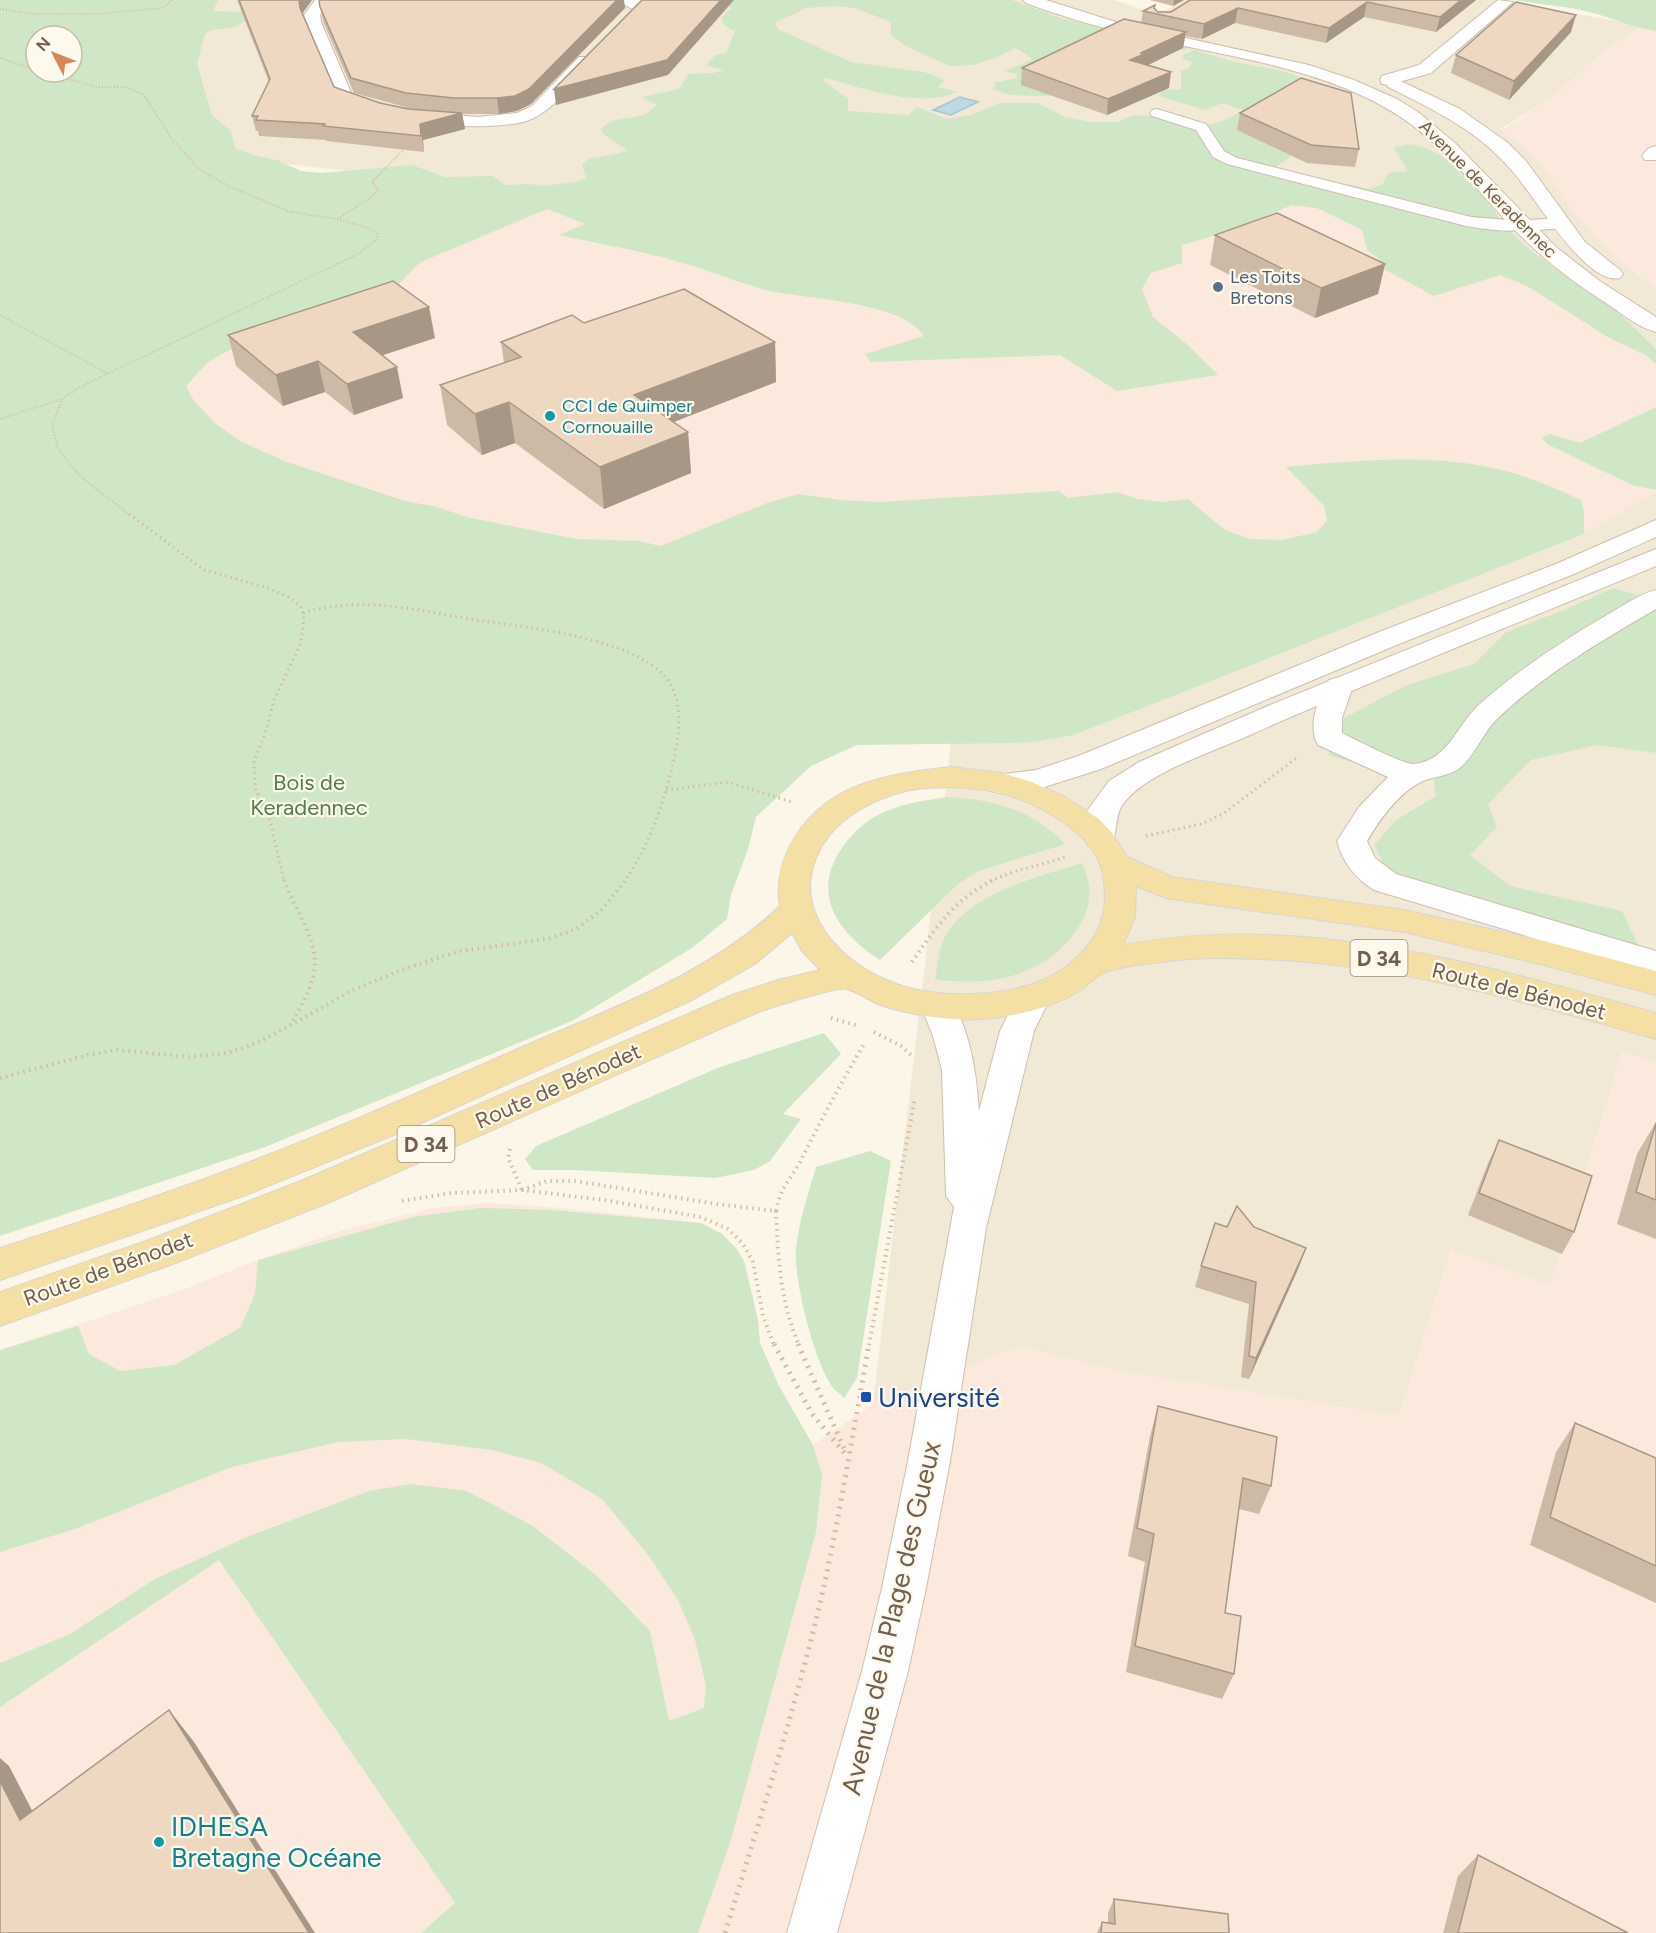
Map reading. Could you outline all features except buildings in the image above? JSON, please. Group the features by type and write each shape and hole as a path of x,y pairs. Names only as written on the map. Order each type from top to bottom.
{"main road":[{"name":"Route de Bénodet","path":"0,1264 224,1188 370,1130 693,984 754,949 796,910 793,883 802,848 826,819 861,796 903,782 951,777 999,783 1038,795 1064,808 1108,851 1167,887 1404,921 1544,953 1656,983"},
{"path":"796,910 815,945 849,976 905,1000 938,1006 987,1007 1033,998 1068,983 1095,962 1118,928 1123,891 1108,851"},
{"name":"Route de Bénodet","path":"1095,962 1194,947 1279,948 1339,953 1448,972 1656,1026"},
{"name":"Route de Bénodet","path":"0,1309 158,1251 419,1148 744,1004 778,992 849,976"}],"street":[{"path":"323,0 312,15 313,22 345,98 362,108 377,111 488,122 515,120 538,110 596,50"},
{"path":"610,0 633,6 677,0"},
{"name":"Avenue de Keradennec","path":"1030,0 1062,12 1104,23 1285,63 1366,91 1413,116 1436,134 1521,225 1564,264 1656,326"},
{"name":"Avenue de Keradennec","path":"1505,2 1425,69 1380,77 1454,113 1502,147 1519,165 1578,246 1656,309"},
{"path":"1110,8 1162,22 1294,48"},
{"path":"1521,225 1561,224"},
{"path":"999,783 1038,779 1091,762 1389,638 1565,569 1656,528"},
{"path":"1108,851 1102,811 1120,788 1149,769 1339,686 1656,556"},
{"path":"1656,598 1522,682 1485,715 1449,761 1432,769 1409,775 1378,804 1361,825 1352,841 1356,858 1367,871 1385,882 1656,963"},
{"path":"1339,686 1328,718 1328,738 1409,775"},
{"name":"Avenue de la Plage des Gueux","path":"812,1933 882,1682 904,1588 931,1449 967,1228 1017,1031 1033,998"},
{"name":"Avenue de la Plage des Gueux","path":"938,1006 950,1036 959,1070 967,1228"}],"lane":[{"path":"1157,113 1201,127 1218,154 1232,161 1466,221 1521,225"}],"path":[{"path":"0,9 13,12 69,15 163,8 172,0"},
{"path":"0,58 24,66"},
{"path":"0,419 63,398 107,373 358,254 378,239 377,234 369,228 337,219 291,212 226,185 199,169 171,138 144,95 126,87 98,87 84,83"},
{"path":"337,219 371,198 378,189 372,182 396,156"},
{"path":"0,315 107,373"},
{"path":"63,398 52,425 58,449 80,476 204,570 265,587 291,598 301,607 303,613 301,643 274,700 254,767 255,788 270,818 282,875 292,901 306,926 314,957 314,975 310,987 291,1024"},
{"path":"0,1078 26,1074 86,1055 120,1049 151,1054 207,1056 233,1052 267,1038 332,1000 387,975 433,958 489,946 535,942 568,934 586,923 634,870 653,831 676,751 677,708 673,689 667,678 619,649 598,641 563,634 385,605 337,605 303,613"},
{"path":"1140,838 1202,824 1223,814 1295,759 1328,738"},
{"path":"666,790 728,782 833,814"},
{"path":"906,970 938,925 965,896 1013,873 1070,856"},
{"path":"827,1017 861,1027"},
{"path":"872,1031 901,1046 912,1055 916,1063"},
{"path":"848,1457 789,1323 779,1271 776,1211 780,1192 798,1165 832,1097 864,1044"},
{"path":"725,1933 799,1682 840,1510 916,1093"},
{"path":"776,1211 716,1204 576,1181 547,1180 522,1190 604,1200 701,1217 728,1229 743,1244 753,1262 762,1316 777,1352 812,1414 848,1457"}],"shaded area":[{"path":"8,0 1114,0 1147,11 1167,10 1183,0 1505,0 1516,4 1641,25 1597,57 1553,97 1500,129 1531,153 1545,168 1575,214 1615,256 1656,289 1656,349 1644,340 1100,313 449,183 219,156 183,76 84,33 84,24 63,24"},
{"path":"1641,25 1656,29 1656,289 1615,256 1575,214 1545,168 1531,153 1500,129 1553,97 1597,57"},
{"path":"1215,179 1482,235 1644,340 1656,349 1656,491 1584,534 1074,735 1036,742 951,743 209,468 143,378 540,201"},
{"path":"1656,491 1656,1062 1622,1052 1580,1198 1550,1286 1451,1249 1399,1416 1115,1370 1020,1346 873,1404 951,743 1036,742 1074,735 1584,534"},
{"path":"1622,1052 1656,1062 1656,1933 0,1933 0,1350 183,1290 258,1260 344,1230 433,1208 487,1203 551,1207 701,1223 722,1234 736,1248 744,1261 758,1320 760,1343 779,1386 813,1445 873,1404 1020,1346 1115,1370 1399,1416 1451,1249 1550,1285"}],"green space":[{"name":"Bois de Keradennec","path":"0,0 218,0 213,11 253,12 253,17 235,27 211,30 205,34 197,64 212,115 231,131 235,148 277,160 301,171 321,173 412,165 445,177 493,176 505,185 542,186 576,182 586,178 582,164 589,159 629,151 603,134 601,129 615,120 649,112 657,105 641,97 679,89 688,74 724,70 706,66 715,55 726,53 735,31 725,26 721,18 732,8 707,0 1012,0 1064,19 1193,45 1184,50 1155,47 1050,96 1011,95 991,89 996,86 994,83 1017,78 1016,74 1005,71 1033,59 1016,48 973,65 949,66 906,46 891,35 891,22 855,8 834,6 806,8 775,23 778,29 851,62 924,72 945,80 938,87 957,92 942,97 909,98 826,78 822,80 848,98 848,111 908,115 917,107 947,119 971,115 1000,103 1038,103 1065,117 1091,122 1119,122 1137,115 1205,125 1225,120 1243,110 1222,103 1206,110 1158,96 1163,90 1181,89 1181,71 1189,68 1192,62 1183,59 1183,55 1194,50 1296,76 1313,85 1296,153 1274,168 1369,189 1382,185 1388,173 1408,171 1394,148 1410,144 1424,147 1450,161 1462,176 1482,193 1506,227 1530,250 1614,308 1656,349 1656,364 1646,355 1611,339 1527,286 1500,275 1434,296 1382,268 1379,259 1367,250 1362,230 1317,208 1292,205 1227,232 1182,245 1182,263 1151,273 1142,289 1153,317 1190,347 1218,375 1117,391 1060,355 871,362 865,354 924,336 913,325 876,309 770,291 668,259 559,235 585,224 547,209 419,263 399,284 262,332 208,362 186,386 194,401 216,424 240,441 284,461 405,501 437,507 467,517 576,539 640,541 660,546 767,503 798,494 840,500 879,502 1059,491 1068,498 1118,492 1137,499 1163,502 1188,499 1225,530 1250,539 1282,540 1317,532 1327,521 1324,506 1286,467 1371,460 1429,460 1485,466 1547,485 1581,500 1584,511 1584,534 1074,735 1036,742 857,745 811,766 756,817 748,849 731,895 727,919 692,948 572,1021 265,1147 0,1236"},
{"path":"1516,0 1656,0 1656,31 1581,10"},
{"path":"1656,407 1656,490 1632,485 1547,444 1542,437 1550,434 1580,443"},
{"path":"1613,588 1641,596 1656,595 1656,753 1597,745 1531,760 1488,804 1497,827 1470,855 1510,886 1622,911 1638,945 1608,941 1391,879 1374,845 1396,820 1436,796 1432,760 1371,768 1328,755 1344,718 1407,685 1474,664 1506,632"},
{"path":"947,797 980,800 1011,808 1040,823 1065,844 979,871 958,884 880,960 854,940 835,915 828,886 831,870 845,843 870,820 902,806"},
{"path":"1082,863 1089,888 1086,912 1078,928 1050,957 1033,968 996,979 976,982 935,979 941,947 950,929 963,914 1001,891 1022,882"},
{"path":"824,1033 841,1054 783,1114 801,1119 770,1161 754,1170 715,1178 574,1170 533,1170 525,1159 536,1146 720,1067"},
{"path":"870,1151 891,1161 857,1378 844,1398 827,1378 813,1342 798,1279 796,1248 816,1167"},
{"path":"479,1208 551,1210 701,1223 722,1234 736,1248 744,1261 758,1320 760,1343 779,1386 813,1445 822,1475 816,1532 730,1843 698,1933 421,1933 455,1903 219,1560 0,1707 0,1663 70,1634 155,1579 247,1537 369,1491 411,1484 467,1491 533,1526 597,1576 650,1631 669,1721 704,1708 706,1685 695,1640 678,1600 649,1556 602,1499 541,1463 492,1450 406,1439 338,1442 232,1467 75,1529 0,1552 0,1350 78,1326 89,1354 120,1371 174,1365 240,1328 255,1294 258,1260 413,1217"}],"water":[{"path":"960,97 978,102 951,115 933,110"}],"place":[{"name":"Les Toits Bretons","path":"1218,287"},
{"name":"CCI de Quimper Cornouaille","path":"550,416"},
{"name":"Université","path":"866,1397"},
{"name":"IDHESA Bretagne Océane","path":"159,1842"}]}
